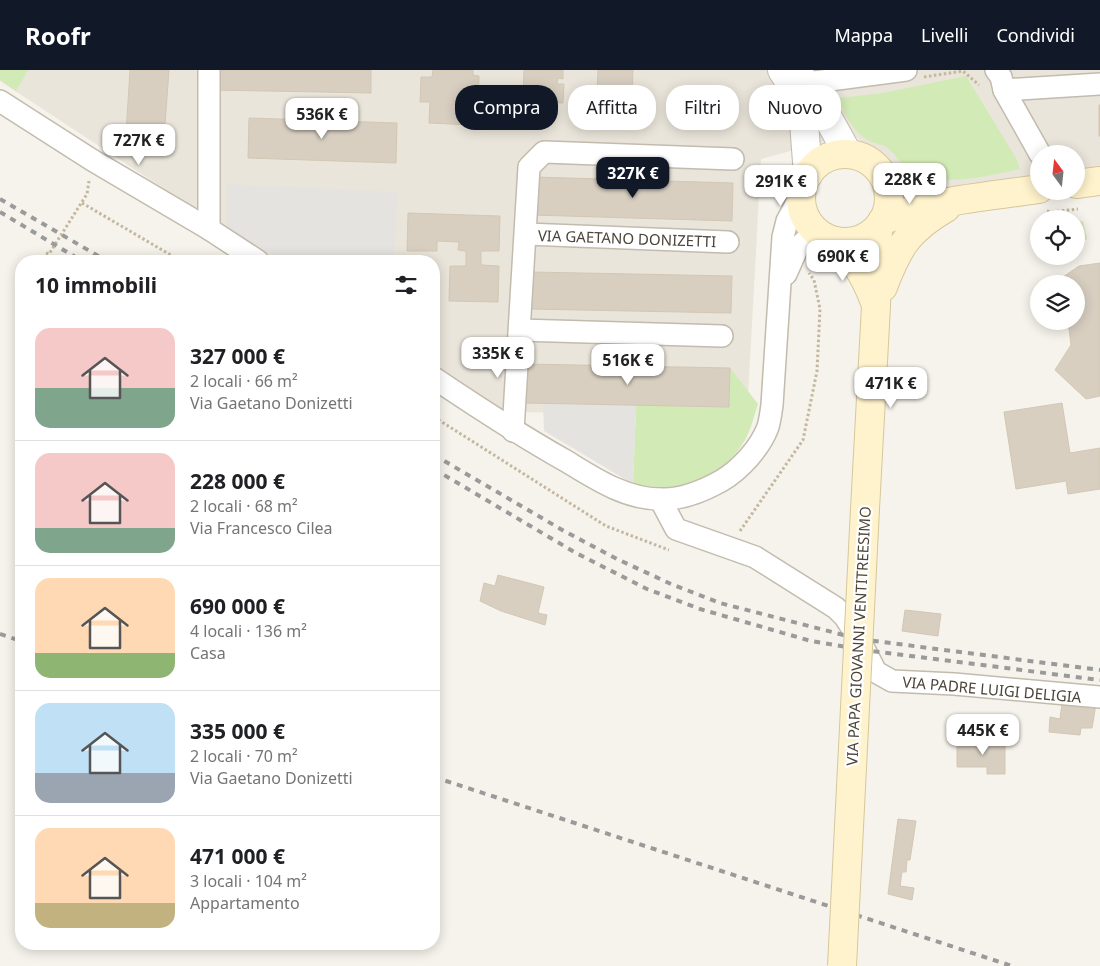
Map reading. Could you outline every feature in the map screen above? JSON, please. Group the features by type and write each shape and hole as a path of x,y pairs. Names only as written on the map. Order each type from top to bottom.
{"main road":[{"path":"880,224 888,209 889,196 887,184 881,172 872,163 848,154 836,155 825,159 815,166 804,185 802,208 816,240 851,242 866,237 880,224 904,212 958,201 1030,191"},
{"path":"1085,191 1100,181"},
{"path":"887,184 906,193 958,201"},
{"path":"876,306 895,256 911,234 929,218 958,201"},
{"name":"VIA PAPA GIOVANNI VENTITREESIMO","path":"842,966 880,224"},
{"name":"VIA PAPA GIOVANNI VENTITREESIMO","path":"816,240 855,261 866,280 876,306"}],"street":[{"path":"209,70 209,229"},
{"path":"440,382 513,431 606,484 636,496 660,499 686,495 708,488 742,465 755,449 767,428 772,405 783,237 787,221 804,185 803,109 795,90 782,70"},
{"path":"996,70 1001,77 1004,90 1035,145"},
{"path":"800,77 870,72 911,74"},
{"path":"800,77 812,89 848,154"},
{"path":"1004,90 1100,84"},
{"path":"0,101 92,160 209,229 249,255"},
{"name":"VIA GAETANO DONIZETTI","path":"513,431 530,167 544,152 733,159"},
{"name":"VIA GAETANO DONIZETTI","path":"526,234 728,242"},
{"path":"780,286 816,240"},
{"path":"520,330 722,336"},
{"name":"VIA PADRE LUIGI DELIGIA","path":"660,499 676,529 754,557 836,608 845,617 859,639 876,672 884,678 892,681 954,684 1100,697"}],"path":[{"path":"911,74 963,71 982,87"},
{"path":"46,253 49,254 87,194 92,160"},
{"path":"1034,200 1033,207 1052,212 1072,200"},
{"path":"82,203 171,255"},
{"path":"721,545 738,535 803,440 817,371 820,310 814,280 816,240"},
{"path":"440,421 606,526 670,551"}],"shaded area":[{"path":"0,70 1100,70 1100,171 1085,172 1085,145 1030,145 1030,179 948,189 905,182 853,134 761,159 747,415 507,412 440,370 440,255 265,255 0,81"},
{"path":"227,184 398,192 394,255 272,255 227,227"},
{"path":"543,403 636,405 633,484 544,431"}],"green space":[{"path":"0,70 28,70 16,91 0,80"},
{"path":"966,76 1016,158 1020,169 977,178 945,180 916,174 905,167 888,148 869,141 858,133 846,116 841,105 841,98 883,93"},
{"path":"730,368 758,404 747,436 735,455 710,475 682,485 666,487 633,484 636,405 729,407"}],"building":[{"path":"130,70 169,70 163,152 125,149"},
{"path":"215,70 371,70 371,93 214,90"},
{"path":"433,70 473,70 473,75 479,76 479,85 455,85 455,124 429,123 430,102 420,102 421,77 432,77"},
{"path":"524,70 563,70 563,79 558,78 557,84 564,84 563,103 558,103 558,85 524,85"},
{"path":"598,70 633,70 632,85 597,85"},
{"path":"1100,105 1100,136 1099,136"},
{"path":"249,118 397,123 396,163 248,158"},
{"path":"534,177 733,183 732,221 533,215"},
{"path":"408,213 500,216 499,251 481,251 481,265 499,266 498,302 449,301 450,266 466,266 466,251 458,250 459,242 437,241 437,251 407,251"},
{"path":"1100,263 1100,396 1086,399 1055,370 1071,345 1069,330 1085,330 1085,275 1066,275 1079,266"},
{"path":"531,272 732,276 731,313 530,309"},
{"path":"526,364 730,368 729,407 525,403"},
{"path":"1062,403 1070,453 1100,448 1100,489 1068,494 1066,481 1016,489 1004,412"},
{"path":"498,575 544,587 538,613 547,615 545,625 501,611 480,601 484,583 495,586"},
{"path":"905,610 941,614 938,636 902,631"},
{"path":"1062,703 1096,704 1092,728 1081,728 1080,735 1049,732 1050,717 1060,719"},
{"path":"970,741 1005,741 1005,774 987,774 987,767 957,767 957,744 970,744"},
{"path":"898,819 916,821 910,860 907,860 906,872 902,872 900,886 914,888 912,900 888,894"}],"railway":[{"path":"0,199 97,255"},
{"path":"0,212 72,255"},
{"path":"440,459 564,531 617,559 671,584 720,603 859,639 1100,670"},
{"path":"440,473 576,553 647,589 700,609 811,641 864,650 1100,680"},
{"path":"0,634 15,639"},
{"path":"440,779 1012,966"}]}
